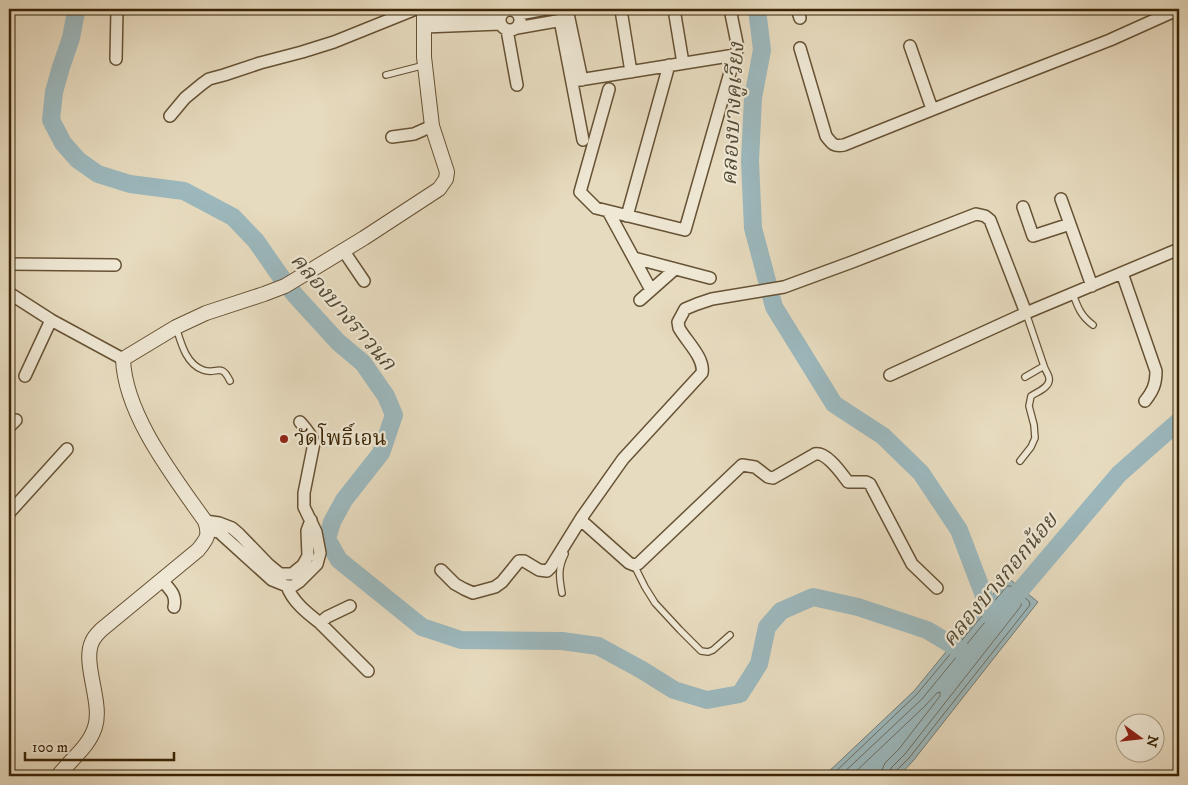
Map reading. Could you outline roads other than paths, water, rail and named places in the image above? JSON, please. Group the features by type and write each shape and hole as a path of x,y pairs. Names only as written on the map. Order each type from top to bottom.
{"street":[{"path":"116,59 117,9"},
{"path":"509,18 546,9"},
{"path":"674,9 683,63"},
{"path":"609,89 580,192 596,208 685,230 738,48 730,9"},
{"path":"800,48 826,136 833,144 838,146 1110,40 1179,9"},
{"path":"621,10 631,72"},
{"path":"123,359 176,327 206,313 285,286 439,189 446,180 447,172 432,126 422,15"},
{"path":"170,116 185,98 209,79 422,15 509,18 566,16 577,80 584,140"},
{"path":"509,18 518,85"},
{"path":"910,46 932,109"},
{"path":"577,80 735,55"},
{"path":"627,216 669,66"},
{"path":"392,137 414,134 432,126"},
{"path":"1061,199 1092,286"},
{"path":"1023,207 1033,236 1070,224"},
{"path":"608,211 651,290"},
{"path":"441,570 456,584 473,592 495,587 502,582 519,561 524,561 539,570 547,571 551,567 582,517 623,459 702,373 701,360 679,328 678,322 685,309 712,299 784,287 976,214 990,220 1026,313"},
{"path":"890,375 1026,313 1179,249"},
{"path":"343,250 364,280"},
{"path":"634,258 710,278"},
{"path":"9,264 115,265"},
{"path":"640,300 675,269"},
{"path":"1122,273 1156,371 1156,381 1152,392 1145,401"},
{"path":"9,293 51,320 123,359"},
{"path":"25,376 51,320"},
{"path":"123,359 123,370 132,404 170,471 207,525 219,532 272,580 288,586 293,586 299,582 317,564 320,553 316,532 304,507 304,493 314,443 309,431 300,422"},
{"path":"9,513 67,448"},
{"path":"582,517 586,526 630,563 638,564 742,465 755,467 768,477 773,478 818,454 827,457 848,482 866,482 870,484 912,564 937,588"},
{"path":"207,525 219,523 232,528 280,574 292,574 303,565 308,556 307,531 311,520"},
{"path":"58,776 89,740 95,727 97,718 89,657 92,640 108,624 198,550 205,541 207,525"},
{"path":"162,580 173,593 175,598 174,607"},
{"path":"288,586 293,598 368,671"},
{"path":"320,623 327,617 350,606"}],"lane":[{"path":"386,75 425,64"},
{"path":"1073,294 1084,319 1093,325"},
{"path":"1020,461 1031,447 1035,438 1029,406 1031,396 1049,383 1049,378 1026,313"},
{"path":"176,327 182,346 191,362 205,371 222,371 226,373 230,381"},
{"path":"1025,377 1044,366"},
{"path":"562,593 559,572 570,538"},
{"path":"634,565 655,603 701,651 708,652 713,650 730,635"}],"water":[{"path":"1007,577 1038,602 913,761 899,776 824,776 914,691"}],"waterway":[{"name":"คลองบางราวนก","path":"74,9 76,12 71,38 54,92 51,120 63,143 78,160 98,174 130,184 184,191 233,217 256,241 295,295 338,342 363,363 386,396 394,415 381,453 344,500 332,522 327,539 339,560 422,627 461,640 562,641 598,646 674,690 707,700 740,694 759,664 767,627 781,611 813,597 858,607 927,630 967,654"},
{"name":"คลองบางคูเวียง","path":"757,9 762,50 753,98 750,161 753,228 774,307 834,404 883,436 921,473 959,530 994,622"},
{"name":"คลองบางกอกน้อย","path":"1007,606 1119,474 1179,421"}],"place":[{"name":"วัดโพธิ์เอน","path":"284,439"}]}
